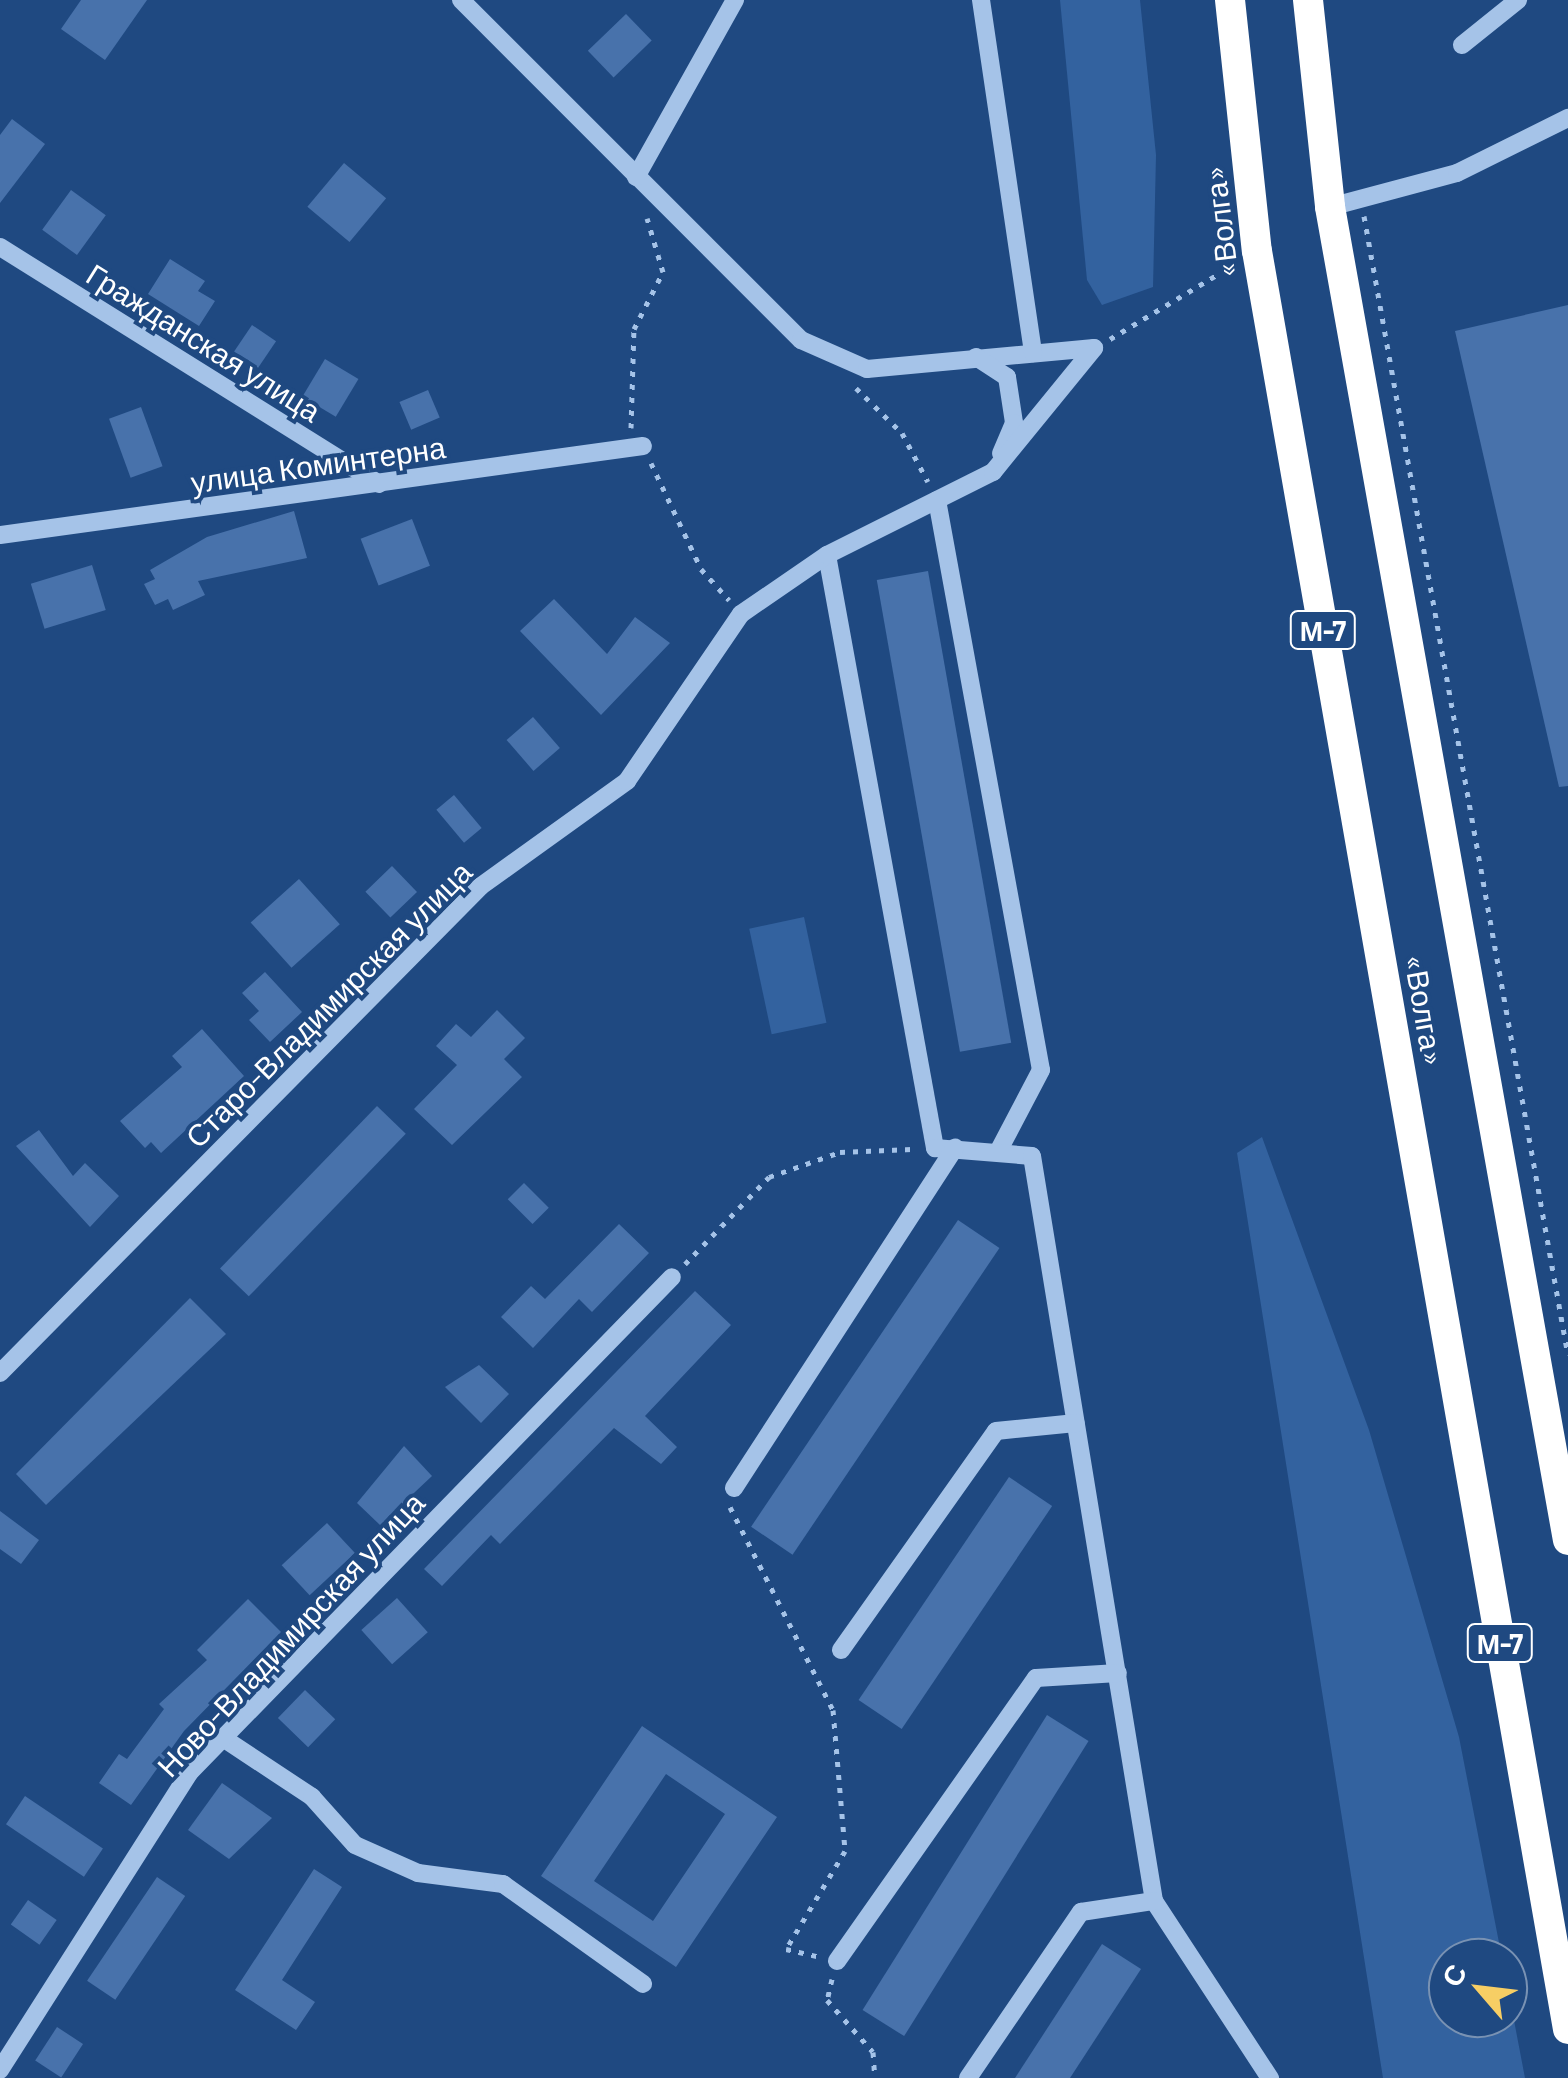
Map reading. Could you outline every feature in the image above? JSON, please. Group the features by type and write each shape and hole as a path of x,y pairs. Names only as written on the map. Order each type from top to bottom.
{"highway":[{"name":"«Волга»","path":"1230,0 1256,251 1568,2029"},
{"name":"«Волга»","path":"1308,0 1330,207 1568,1540"}],"street":[{"path":"461,0 801,340 867,369 1094,348"},
{"path":"636,177 735,0"},
{"path":"981,0 1032,353"},
{"path":"1462,45 1518,0"},
{"path":"1330,207 1457,173 1568,118"},
{"name":"Гражданская улица","path":"0,248 378,484"},
{"name":"Старо-Владимирская улица","path":"0,1373 481,886 627,781 741,614 826,556 993,472 1094,348"},
{"path":"976,357 1008,378 1014,423 993,472"},
{"name":"улица Коминтерна","path":"0,535 643,446"},
{"path":"937,500 1041,1070 1000,1148"},
{"path":"734,1488 945,1148 826,556"},
{"path":"945,1148 1000,1148 1032,1156 1154,1900 1270,2078"},
{"name":"Ново-Владимирская улица","path":"0,2070 189,1772 672,1277"},
{"path":"841,1650 996,1431 1076,1423"},
{"path":"837,1961 1036,1678 1118,1674"},
{"path":"223,1738 312,1797 355,1845 418,1874 503,1884 644,1984"},
{"path":"968,2078 1081,1912 1154,1900"}],"path":[{"path":"636,177 663,272 634,329 631,431 643,446 700,569 741,614"},
{"path":"1361,198 1568,1355"},
{"path":"1094,348 1256,251"},
{"path":"842,376 902,433 937,500"},
{"path":"672,1277 769,1177 840,1152 945,1148"},
{"path":"734,1488 720,1486 833,1710 845,1851 786,1949 837,1961 827,2000 873,2052 875,2078"}],"shaded area":[{"path":"1060,0 1140,0 1156,155 1153,287 1102,305 1087,280"},
{"path":"804,917 826,1023 772,1034 749,929"},
{"path":"1262,1137 1369,1430 1459,1737 1498,1938 1428,1938 1428,2038 1517,2038 1525,2078 1383,2078 1237,1153"}],"building":[{"path":"81,0 147,0 105,60 61,29"},
{"path":"626,14 652,41 614,77 588,51"},
{"path":"12,119 45,144 0,203 0,135"},
{"path":"344,163 386,198 349,242 307,207"},
{"path":"71,190 106,215 77,255 42,230"},
{"path":"170,259 205,281 198,291 215,301 199,326 148,294"},
{"path":"1568,305 1568,786 1559,787 1455,331"},
{"path":"252,325 276,341 258,368 234,352"},
{"path":"325,359 358,379 336,417 302,397"},
{"path":"428,390 440,418 411,430 399,402"},
{"path":"141,407 163,466 131,478 109,419"},
{"path":"294,511 307,558 198,581 205,595 173,610 168,599 155,605 144,584 155,579 150,570 207,537"},
{"path":"412,519 430,566 379,585 361,539"},
{"path":"92,565 106,610 45,629 31,584"},
{"path":"928,571 1011,1043 960,1052 877,580"},
{"path":"554,599 607,654 635,617 670,643 601,715 520,631"},
{"path":"533,717 560,748 533,771 507,740"},
{"path":"454,795 482,828 464,843 436,810"},
{"path":"392,866 417,892 390,918 365,892"},
{"path":"299,879 340,924 292,968 251,922"},
{"path":"265,972 302,1012 270,1042 249,1020 259,1011 242,993"},
{"path":"497,1010 525,1038 504,1059 522,1077 452,1145 414,1109 457,1065 436,1046 456,1024 471,1037"},
{"path":"202,1029 244,1076 161,1153 151,1142 145,1148 120,1121 182,1067 172,1056"},
{"path":"377,1106 406,1134 249,1296 220,1269"},
{"path":"39,1130 73,1176 85,1163 119,1196 90,1227 16,1146"},
{"path":"524,1183 549,1208 532,1224 508,1199"},
{"path":"958,1220 999,1248 793,1555 751,1527"},
{"path":"619,1224 649,1253 592,1312 579,1299 533,1348 501,1317 531,1286 545,1299"},
{"path":"695,1291 731,1325 645,1416 677,1447 661,1464 614,1428 500,1544 491,1535 442,1586 424,1569"},
{"path":"190,1298 226,1334 46,1505 16,1474"},
{"path":"479,1365 509,1394 481,1423 445,1387"},
{"path":"404,1446 432,1476 380,1525 357,1503"},
{"path":"1009,1477 1052,1506 902,1729 859,1700"},
{"path":"0,1511 39,1540 21,1564 0,1549"},
{"path":"327,1523 355,1553 310,1595 282,1565"},
{"path":"397,1598 428,1632 392,1664 361,1630"},
{"path":"248,1599 281,1632 184,1731 131,1805 99,1783 119,1754 127,1759 164,1709 159,1704 207,1660 197,1650"},
{"path":"305,1690 335,1719 308,1747 278,1718"},
{"path":"1047,1715 1089,1741 904,2036 863,2010"},
{"path":"642,1726 777,1817 676,1967 541,1876","holes":["666,1774 725,1814 653,1921 594,1881"]},
{"path":"222,1783 272,1818 229,1859 188,1830"},
{"path":"25,1796 103,1849 84,1877 6,1824"},
{"path":"314,1869 342,1887 282,1980 315,2002 296,2030 235,1990"},
{"path":"157,1877 185,1896 115,2000 87,1981"},
{"path":"28,1900 57,1920 39,1945 11,1925"},
{"path":"1102,1944 1141,1969 1070,2078 1015,2078"},
{"path":"57,2027 83,2044 61,2077 35,2061"}]}
